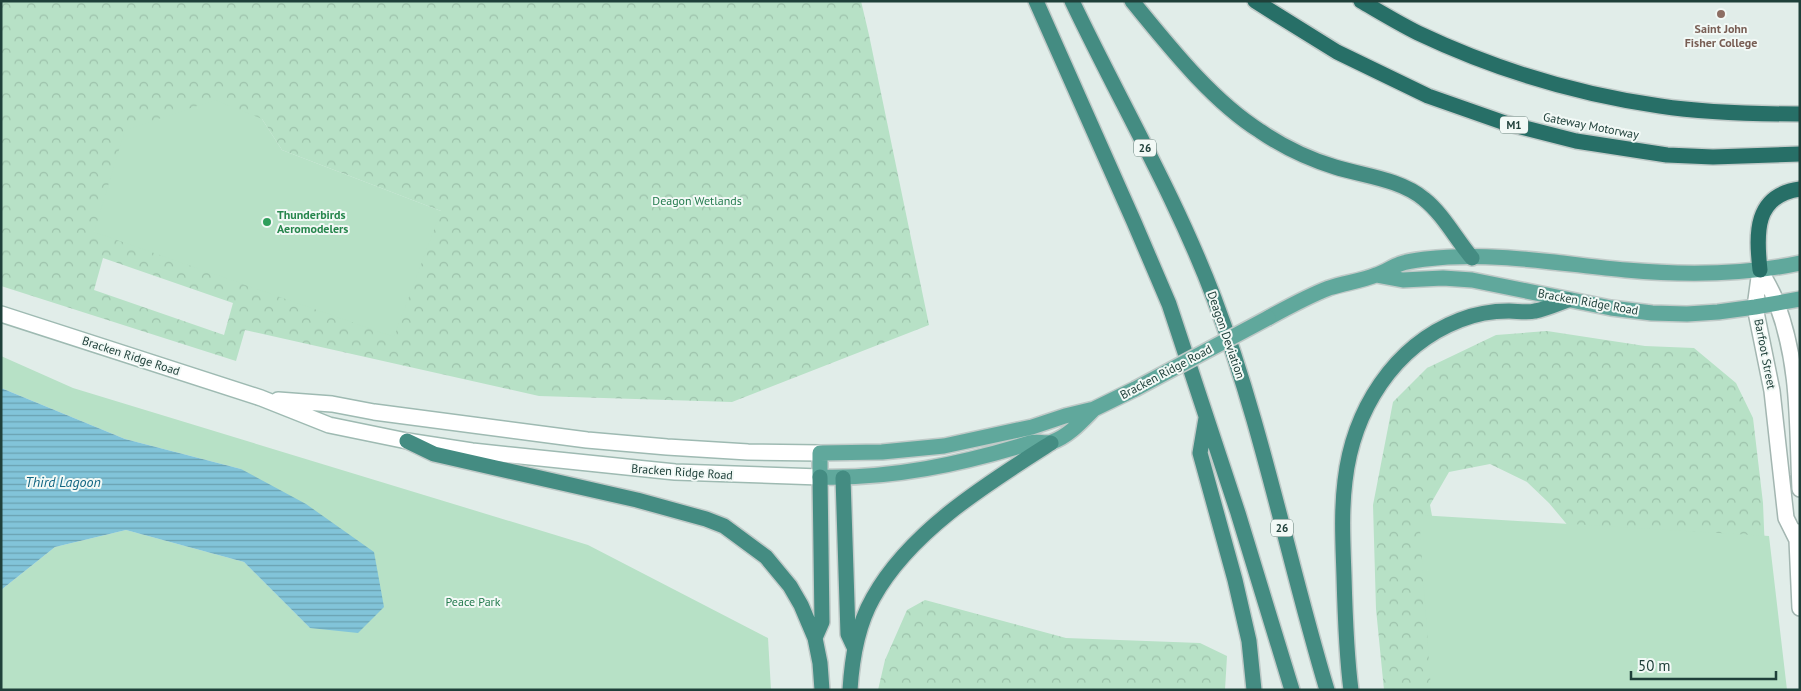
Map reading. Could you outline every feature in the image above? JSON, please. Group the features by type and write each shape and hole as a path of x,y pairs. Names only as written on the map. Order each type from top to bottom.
{"highway":[{"path":"1036,1 1169,304 1238,512 1292,690"},
{"name":"Deagon Deviation","path":"1072,1 1183,225 1213,296 1238,366 1328,690"},
{"path":"1132,1 1222,104 1259,131 1291,149 1334,167 1405,187 1424,199 1472,258"},
{"name":"Gateway Motorway","path":"1256,1 1346,56 1428,96 1505,123 1576,141 1667,155 1713,157 1800,154"},
{"path":"1361,1 1417,32 1489,63 1564,87 1660,106 1751,114 1800,114"},
{"path":"1760,270 1757,243 1759,223 1764,209 1773,198 1788,190 1800,189"},
{"path":"1351,690 1346,638 1343,522 1345,481 1351,444 1362,415 1377,387 1398,362 1425,338 1461,320 1500,312 1535,311 1568,300"},
{"path":"1207,417 1200,453 1235,580 1249,641 1254,690"},
{"path":"407,441 434,454 637,500 706,519 724,526 766,557 778,570 797,598 815,638 820,662 822,690"},
{"path":"850,690 855,649 862,623 872,600 886,576 909,550 944,518 985,487 1051,443"},
{"path":"815,638 822,622 820,478"},
{"path":"843,478 848,634 855,649"}],"main road":[{"name":"Bracken Ridge Road","path":"262,398 332,404 374,412 597,441 730,451 882,452 944,446 1032,427 1094,409 1308,297 1376,275 1402,263 1427,259 1472,258 1559,261 1625,270 1662,272 1760,270 1800,263"},
{"name":"Barfoot Street","path":"1760,270 1777,303 1794,368 1797,389 1800,489"},
{"name":"Barfoot Street","path":"1760,270 1755,307 1772,391 1786,518 1797,540"},
{"name":"Bracken Ridge Road","path":"1376,275 1403,280 1444,278 1472,280 1611,308 1652,313 1687,314 1755,307 1800,299"},
{"name":"Bracken Ridge Road","path":"1,314 262,398 328,425 407,441 472,451 675,472 843,478 909,472 971,460 1035,442 1051,443 1076,427 1094,409"},
{"path":"820,453 820,478"},
{"path":"843,453 843,478"},
{"name":"Barfoot Street","path":"1800,523 1797,540 1800,608"}],"green space":[{"name":"Deagon Wetlands","path":"1,1 861,1 929,325 732,402 539,396 245,330 236,361 1,286","holes":["262,119 282,150 441,211 94,232","103,258 233,303 224,335 94,290"]},
{"name":"Thunderbirds Aeromodelers","path":"215,100 262,119 282,150 441,211 394,337 94,232 125,130"},
{"path":"1547,331 1645,346 1694,348 1736,383 1753,418 1763,503 1767,602 1585,546 1549,503 1527,482 1490,464 1449,472 1430,505 1440,559 1504,690 1384,690 1376,609 1373,505 1393,402 1427,368 1496,335"},
{"name":"Peace Park","path":"1,356 73,388 588,545 768,638 771,690 1,690 1,590 55,547 126,530 244,562 310,628 241,469 125,439 1,388"},
{"path":"1419,515 1769,536 1787,690 1431,690"},
{"path":"925,600 1066,638 1200,643 1227,656 1225,690 878,690 885,660 907,610"}],"water":[{"name":"Third Lagoon","path":"1,388 125,439 241,469 306,504 374,552 384,607 358,633 310,628 244,562 126,530 55,547 1,590"}],"place":[{"name":"Saint John Fisher College","path":"1721,14"},
{"name":"Thunderbirds Aeromodelers","path":"267,222"}]}
